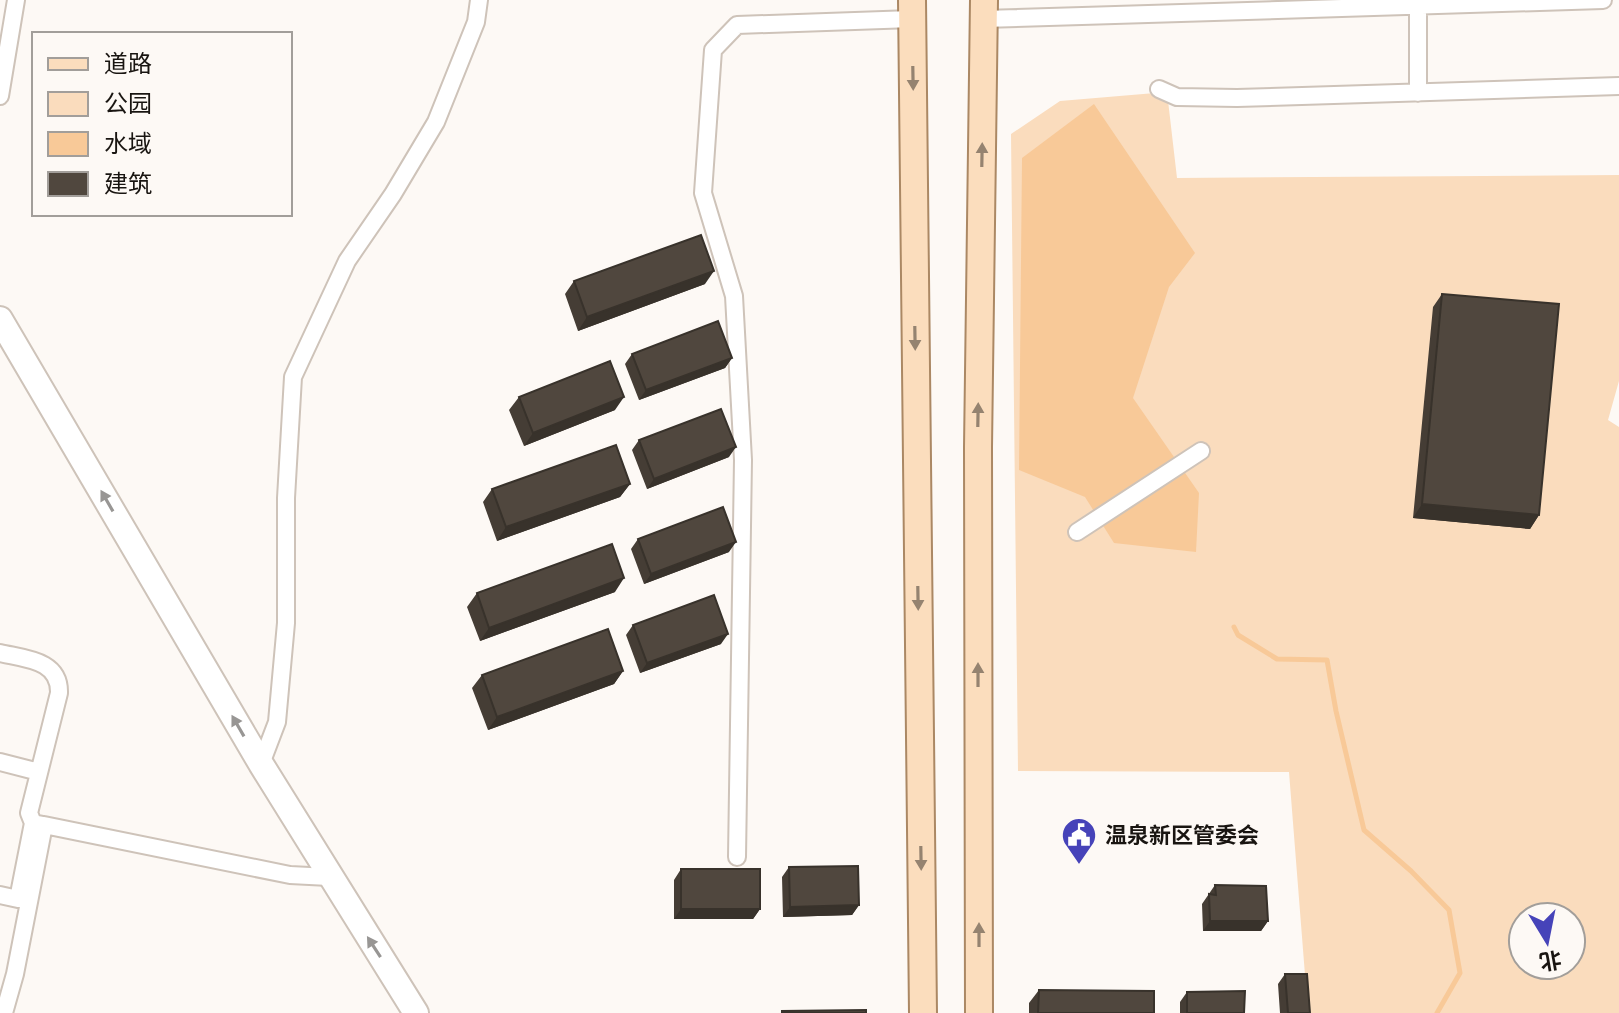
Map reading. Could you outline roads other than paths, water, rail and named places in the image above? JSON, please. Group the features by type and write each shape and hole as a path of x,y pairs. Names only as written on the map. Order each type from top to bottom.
{"main road":[{"path":"979,1013 978,448 984,9"},
{"path":"912,10 923,1013"}],"street":[{"path":"0,96 16,0"},
{"path":"261,764 277,722 286,623 286,498 293,377 347,261 393,194 436,122 476,22 479,0"},
{"path":"984,9 1603,0"},
{"path":"1418,3 1418,93"},
{"path":"737,857 743,460 734,296 703,193 713,50 737,25 912,10"},
{"path":"1159,89 1177,97 1191,98 1619,86"},
{"path":"0,319 7,346 329,877 416,1013"},
{"path":"1077,532 1201,451"},
{"path":"0,653 41,663 52,669 59,682 59,693 29,813 39,824 290,875 329,877"},
{"path":"0,762 39,772"},
{"path":"0,895 18,899 39,824"},
{"path":"4,1013 15,974 39,824"}],"water":[{"path":"1094,104 1195,253 1169,287 1133,398 1199,493 1196,552 1114,543 1085,497 1019,470 1022,158"}],"waterway":[{"path":"1234,627 1238,635 1277,659 1327,660 1364,830 1449,910 1460,973 1437,1013"}],"place":[{"name":"温泉新区管委会","path":"1079,866"}]}
